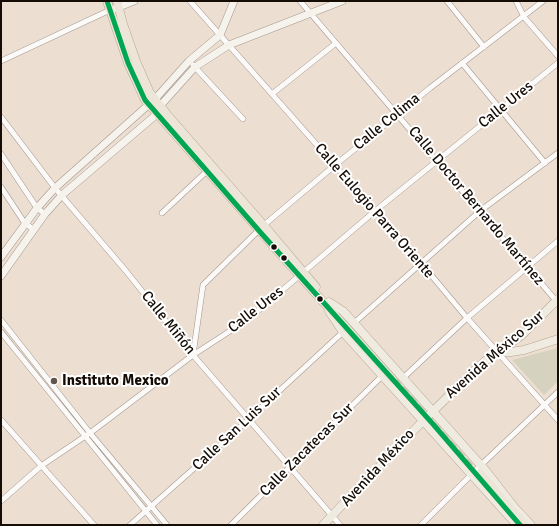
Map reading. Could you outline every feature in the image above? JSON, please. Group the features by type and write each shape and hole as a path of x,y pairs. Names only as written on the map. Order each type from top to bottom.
{"highway":[{"path":"107,1 128,63 145,100 152,101 160,106 261,228"},
{"path":"118,4 123,24 136,61 150,93 157,114 328,304 400,379"},
{"path":"477,472 520,525"},
{"path":"477,472 525,525"}],"main road":[{"path":"110,10 118,4 134,1"},
{"path":"1,257 37,208 55,188 152,101 189,61 220,35 234,1"},
{"path":"1,276 45,214 62,195 157,114 160,106 195,68 229,45 342,1"},
{"name":"Avenida México Sur","path":"432,411 473,372 497,352 524,333 557,301"},
{"path":"328,304 343,311 408,387 404,391 400,392 396,389"},
{"path":"328,304 333,318 343,332 423,420 531,525"},
{"path":"524,333 522,340 524,344 536,346"},
{"path":"497,352 511,352 558,339"},
{"path":"400,379 432,411 517,525"},
{"name":"Avenida México","path":"323,525 432,411"}],"street":[{"name":"Calle Eulogio Parra Oriente","path":"190,1 558,420"},
{"name":"Calle Doctor Bernardo Martínez","path":"300,1 557,301"},
{"path":"447,1 484,47"},
{"path":"516,1 524,17 558,56"},
{"name":"Calle Colima","path":"193,355 203,284 261,228 334,166 462,63 543,1"},
{"path":"1,61 110,10"},
{"path":"272,94 336,43"},
{"path":"189,61 243,119"},
{"path":"462,63 545,163"},
{"name":"Calle Ures","path":"1,501 41,466 90,433 193,355 247,320 375,211 558,63"},
{"name":"Calle Miñón","path":"1,117 55,188 126,271 193,355 340,525"},
{"path":"354,323 480,212 558,153"},
{"path":"1,154 37,208 45,214"},
{"path":"162,213 207,171"},
{"path":"1,187 26,223 34,230"},
{"path":"400,379 467,318 528,268 558,241"},
{"path":"1,320 90,433 167,525"},
{"path":"1,332 157,525"},
{"name":"Calle San Luis Sur","path":"130,525 226,440 343,332"},
{"name":"Calle Zacatecas Sur","path":"231,525 383,375"},
{"path":"421,525 558,392"},
{"path":"1,420 94,525"}],"shaded area":[{"path":"558,348 558,381 544,395 512,360"}],"tunnel":[{"path":"393,380 477,475"}],"transit line":[{"path":"107,1 128,63 145,100 261,233 432,423 520,525"}],"place":[{"name":"Instituto Mexico","path":"54,381"}]}
